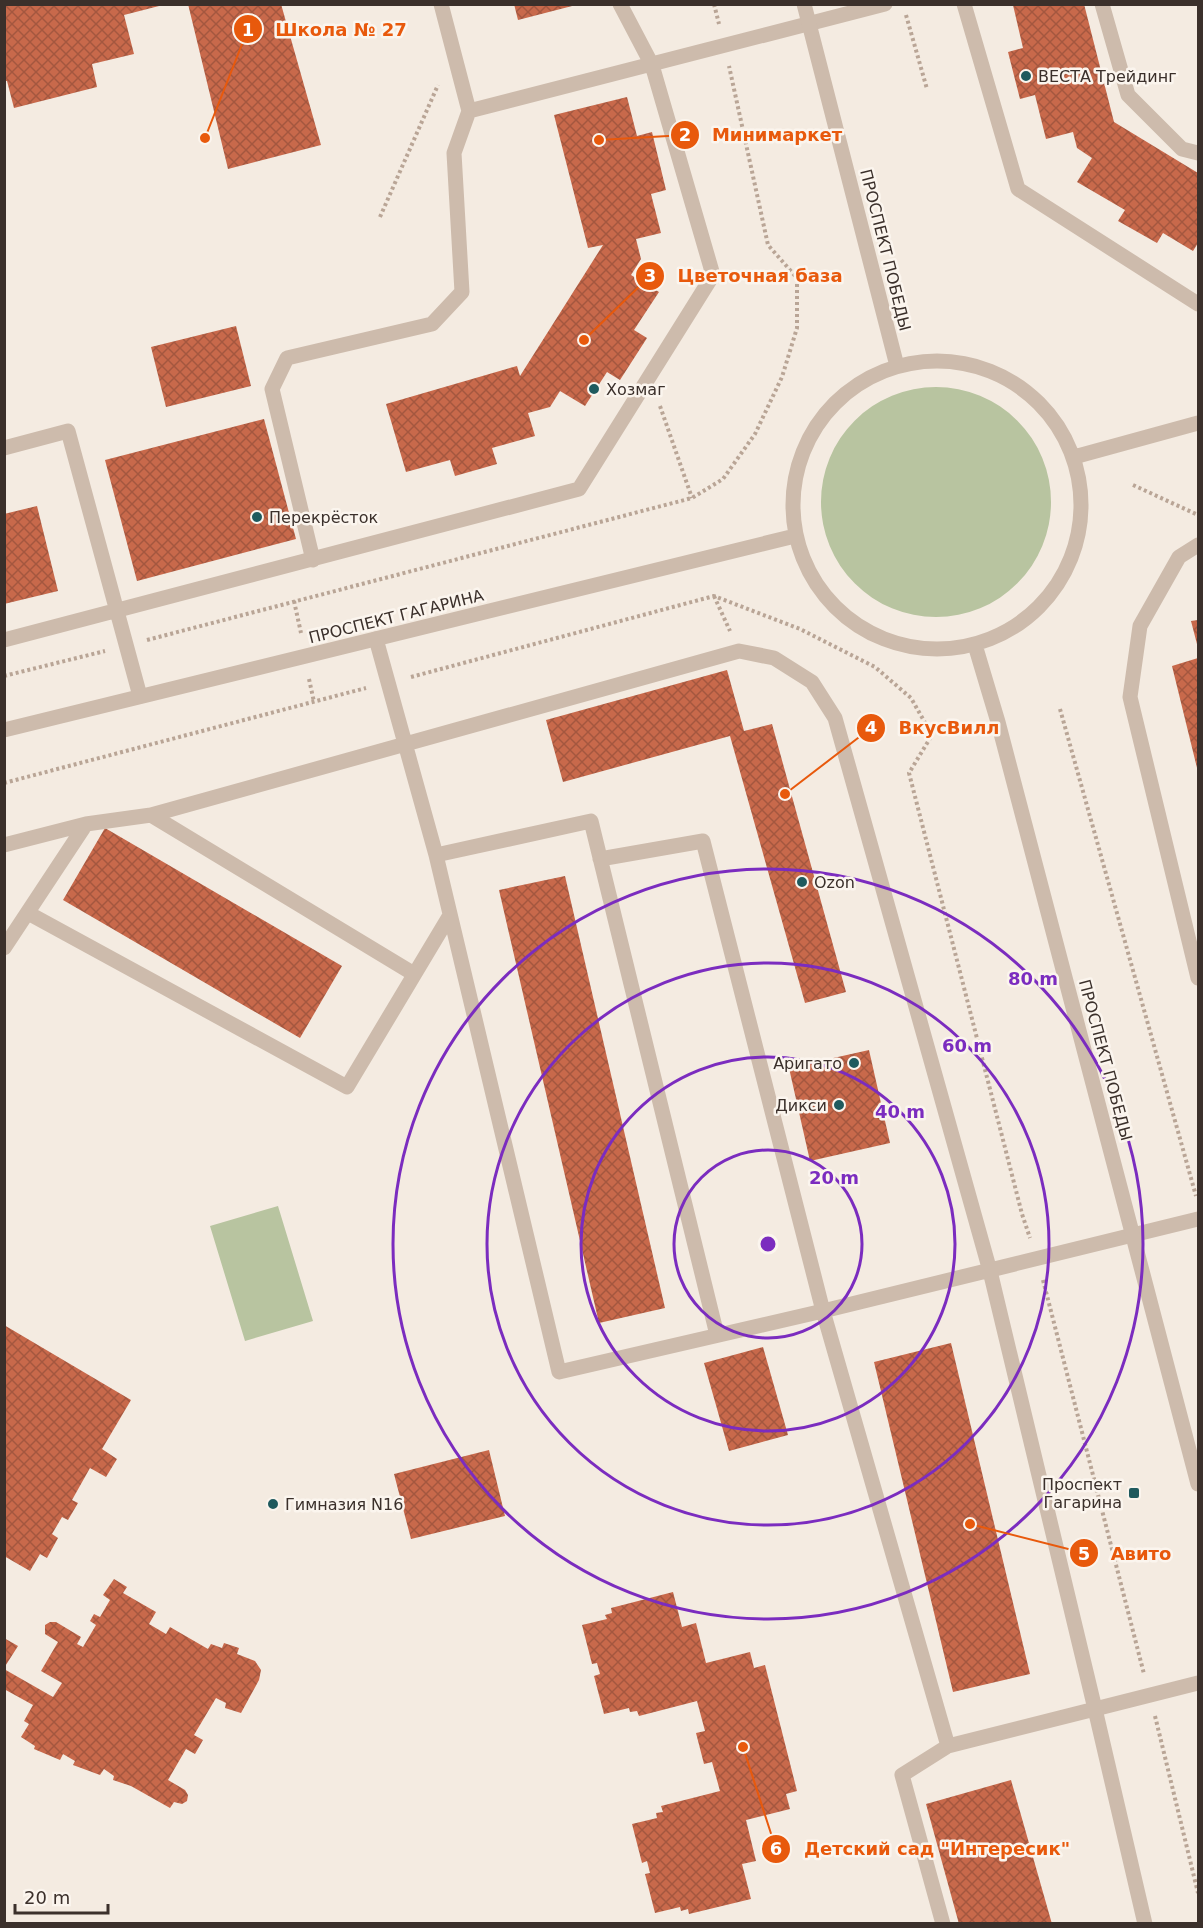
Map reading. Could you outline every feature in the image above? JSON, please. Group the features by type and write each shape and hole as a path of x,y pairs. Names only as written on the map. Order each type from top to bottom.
{"street":[{"path":"313,560 272,389 287,358 432,324 462,292 453,153 469,111 441,4"},
{"path":"4,640 579,489 713,275 652,65 620,4"},
{"name":"ПРОСПЕКТ ПОБЕДЫ","path":"804,4 897,366"},
{"path":"469,111 885,4"},
{"path":"964,4 1018,189 1198,304"},
{"path":"1101,4 1128,95 1182,149 1198,153"},
{"path":"940,360 983,368 1022,388 1053,419 1074,457 1082,504 1074,551 1053,592 1018,625 975,645 917,649 862,629 819,590 795,536 793,493 803,451 825,413 858,384 897,366 940,360"},
{"path":"1074,457 1198,423"},
{"path":"4,448 68,431 140,696"},
{"name":"ПРОСПЕКТ ГАГАРИНА","path":"4,730 795,536"},
{"path":"1198,544 1179,556 1140,626 1130,697 1198,978"},
{"path":"376,639 436,855 559,1372 823,1311 1198,1219"},
{"name":"ПРОСПЕКТ ПОБЕДЫ","path":"975,645 998,722 1134,1233 1198,1484"},
{"path":"4,845 86,824 151,815 739,651 774,658 812,682 835,718 990,1271 1144,1923"},
{"path":"151,815 414,974"},
{"path":"436,855 591,822 717,1335"},
{"path":"4,948 86,824"},
{"path":"600,859 703,841 823,1311 948,1746"},
{"path":"27,913 347,1087 450,915"},
{"path":"943,1923 902,1775 948,1746 1198,1683"}],"path":[{"path":"4,676 692,498 723,478 754,434 782,377 797,328 797,278 768,245 714,4"},
{"path":"903,4 927,89"},
{"path":"380,217 453,51"},
{"path":"650,376 692,498"},
{"path":"1133,485 1198,515"},
{"path":"714,596 739,651"},
{"path":"4,783 714,596 800,629 875,667 911,698 932,735 909,773 1022,1214 1037,1258 1150,1696 1198,1893"},
{"path":"1060,709 1198,1206"}],"green space":[{"path":"936,387 980,396 1009,413 1025,429 1046,469 1051,502 1042,546 1025,575 1009,591 969,612 936,617 892,608 863,591 847,575 826,535 821,502 830,458 847,429 863,413 903,392"},
{"path":"278,1206 313,1321 245,1341 210,1226"}],"building":[{"path":"188,4 281,4 321,145 228,169"},
{"path":"514,4 576,4 576,5 518,20"},
{"path":"1084,4 1114,122 1198,173 1198,243 1193,251 1163,233 1157,243 1118,221 1125,210 1077,182 1092,158 1077,148 1073,132 1046,139 1035,95 1020,99 1008,52 1023,48 1013,5"},
{"path":"4,5 163,5 124,15 134,54 92,64 97,87 14,108 7,81 4,81"},
{"path":"627,97 637,136 652,132 666,190 651,194 661,233 636,239 641,259 631,275 659,292 634,330 647,338 620,380 607,372 585,406 560,391 550,407 528,413 535,436 492,448 497,464 455,476 450,460 406,472 386,404 517,366 520,376 603,245 588,248 554,115"},
{"path":"236,326 251,386 166,407 151,347"},
{"path":"264,419 296,539 137,581 105,460"},
{"path":"37,506 58,591 4,604 4,514"},
{"path":"1198,620 1198,648 1191,621"},
{"path":"1198,658 1198,772 1172,666"},
{"path":"727,670 744,731 772,724 846,992 805,1003 730,736 563,782 546,720"},
{"path":"105,828 342,966 300,1038 63,900"},
{"path":"565,876 665,1308 599,1323 499,890"},
{"name":"Дикси","path":"869,1050 890,1143 810,1161 789,1068"},
{"path":"4,1325 131,1400 102,1449 117,1459 106,1477 90,1468 72,1500 78,1503 68,1520 62,1517 52,1534 58,1538 47,1558 40,1554 30,1571 4,1556"},
{"path":"951,1343 1030,1674 953,1692 874,1362"},
{"path":"763,1347 788,1435 729,1451 704,1363"},
{"path":"489,1450 505,1516 411,1539 394,1474"},
{"path":"114,1579 127,1587 123,1593 156,1612 149,1624 166,1634 170,1627 208,1649 211,1644 222,1648 224,1643 239,1648 237,1654 255,1661 261,1670 259,1680 241,1713 225,1708 226,1703 216,1698 194,1735 203,1740 195,1754 186,1749 168,1780 185,1790 188,1795 187,1801 182,1804 174,1802 170,1808 131,1786 113,1780 114,1776 104,1769 100,1775 73,1765 75,1761 63,1754 60,1760 34,1749 35,1746 21,1737 29,1724 24,1721 33,1705 4,1689 4,1669 53,1697 62,1683 41,1671 58,1642 45,1634 45,1625 56,1622 81,1637 77,1644 83,1647 96,1625 90,1621 94,1614 100,1617 110,1600 103,1595"},
{"path":"673,1592 682,1627 696,1623 706,1663 750,1652 754,1668 765,1665 797,1791 786,1794 790,1809 746,1820 756,1861 742,1864 751,1899 689,1914 688,1909 681,1911 680,1907 655,1913 645,1874 650,1873 647,1861 642,1863 632,1824 657,1818 656,1813 663,1812 661,1806 720,1791 712,1762 704,1764 696,1733 705,1731 697,1701 639,1716 637,1711 630,1712 629,1708 604,1714 594,1676 600,1674 597,1663 592,1664 582,1625 607,1619 605,1615 612,1613 611,1608"},
{"path":"4,1638 18,1646 4,1668"},
{"path":"1011,1780 1052,1924 959,1924 926,1804"}],"place":[{"name":"ВЕСТА Трейдинг","path":"1026,76"},
{"name":"Школа № 27","path":"205,138"},
{"name":"Минимаркет","path":"599,140"},
{"name":"Цветочная база","path":"584,340"},
{"name":"Хозмаг","path":"594,389"},
{"name":"Перекрёсток","path":"257,517"},
{"name":"ВкусВилл","path":"785,794"},
{"name":"Ozon","path":"802,882"},
{"name":"Аригато","path":"854,1063"},
{"name":"Дикси","path":"839,1105"},
{"name":"Проспект Гагарина","path":"1134,1493"},
{"name":"Гимназия N16","path":"273,1504"},
{"name":"Авито","path":"970,1524"},
{"name":"Детский сад \"Интересик\"","path":"743,1747"}]}
